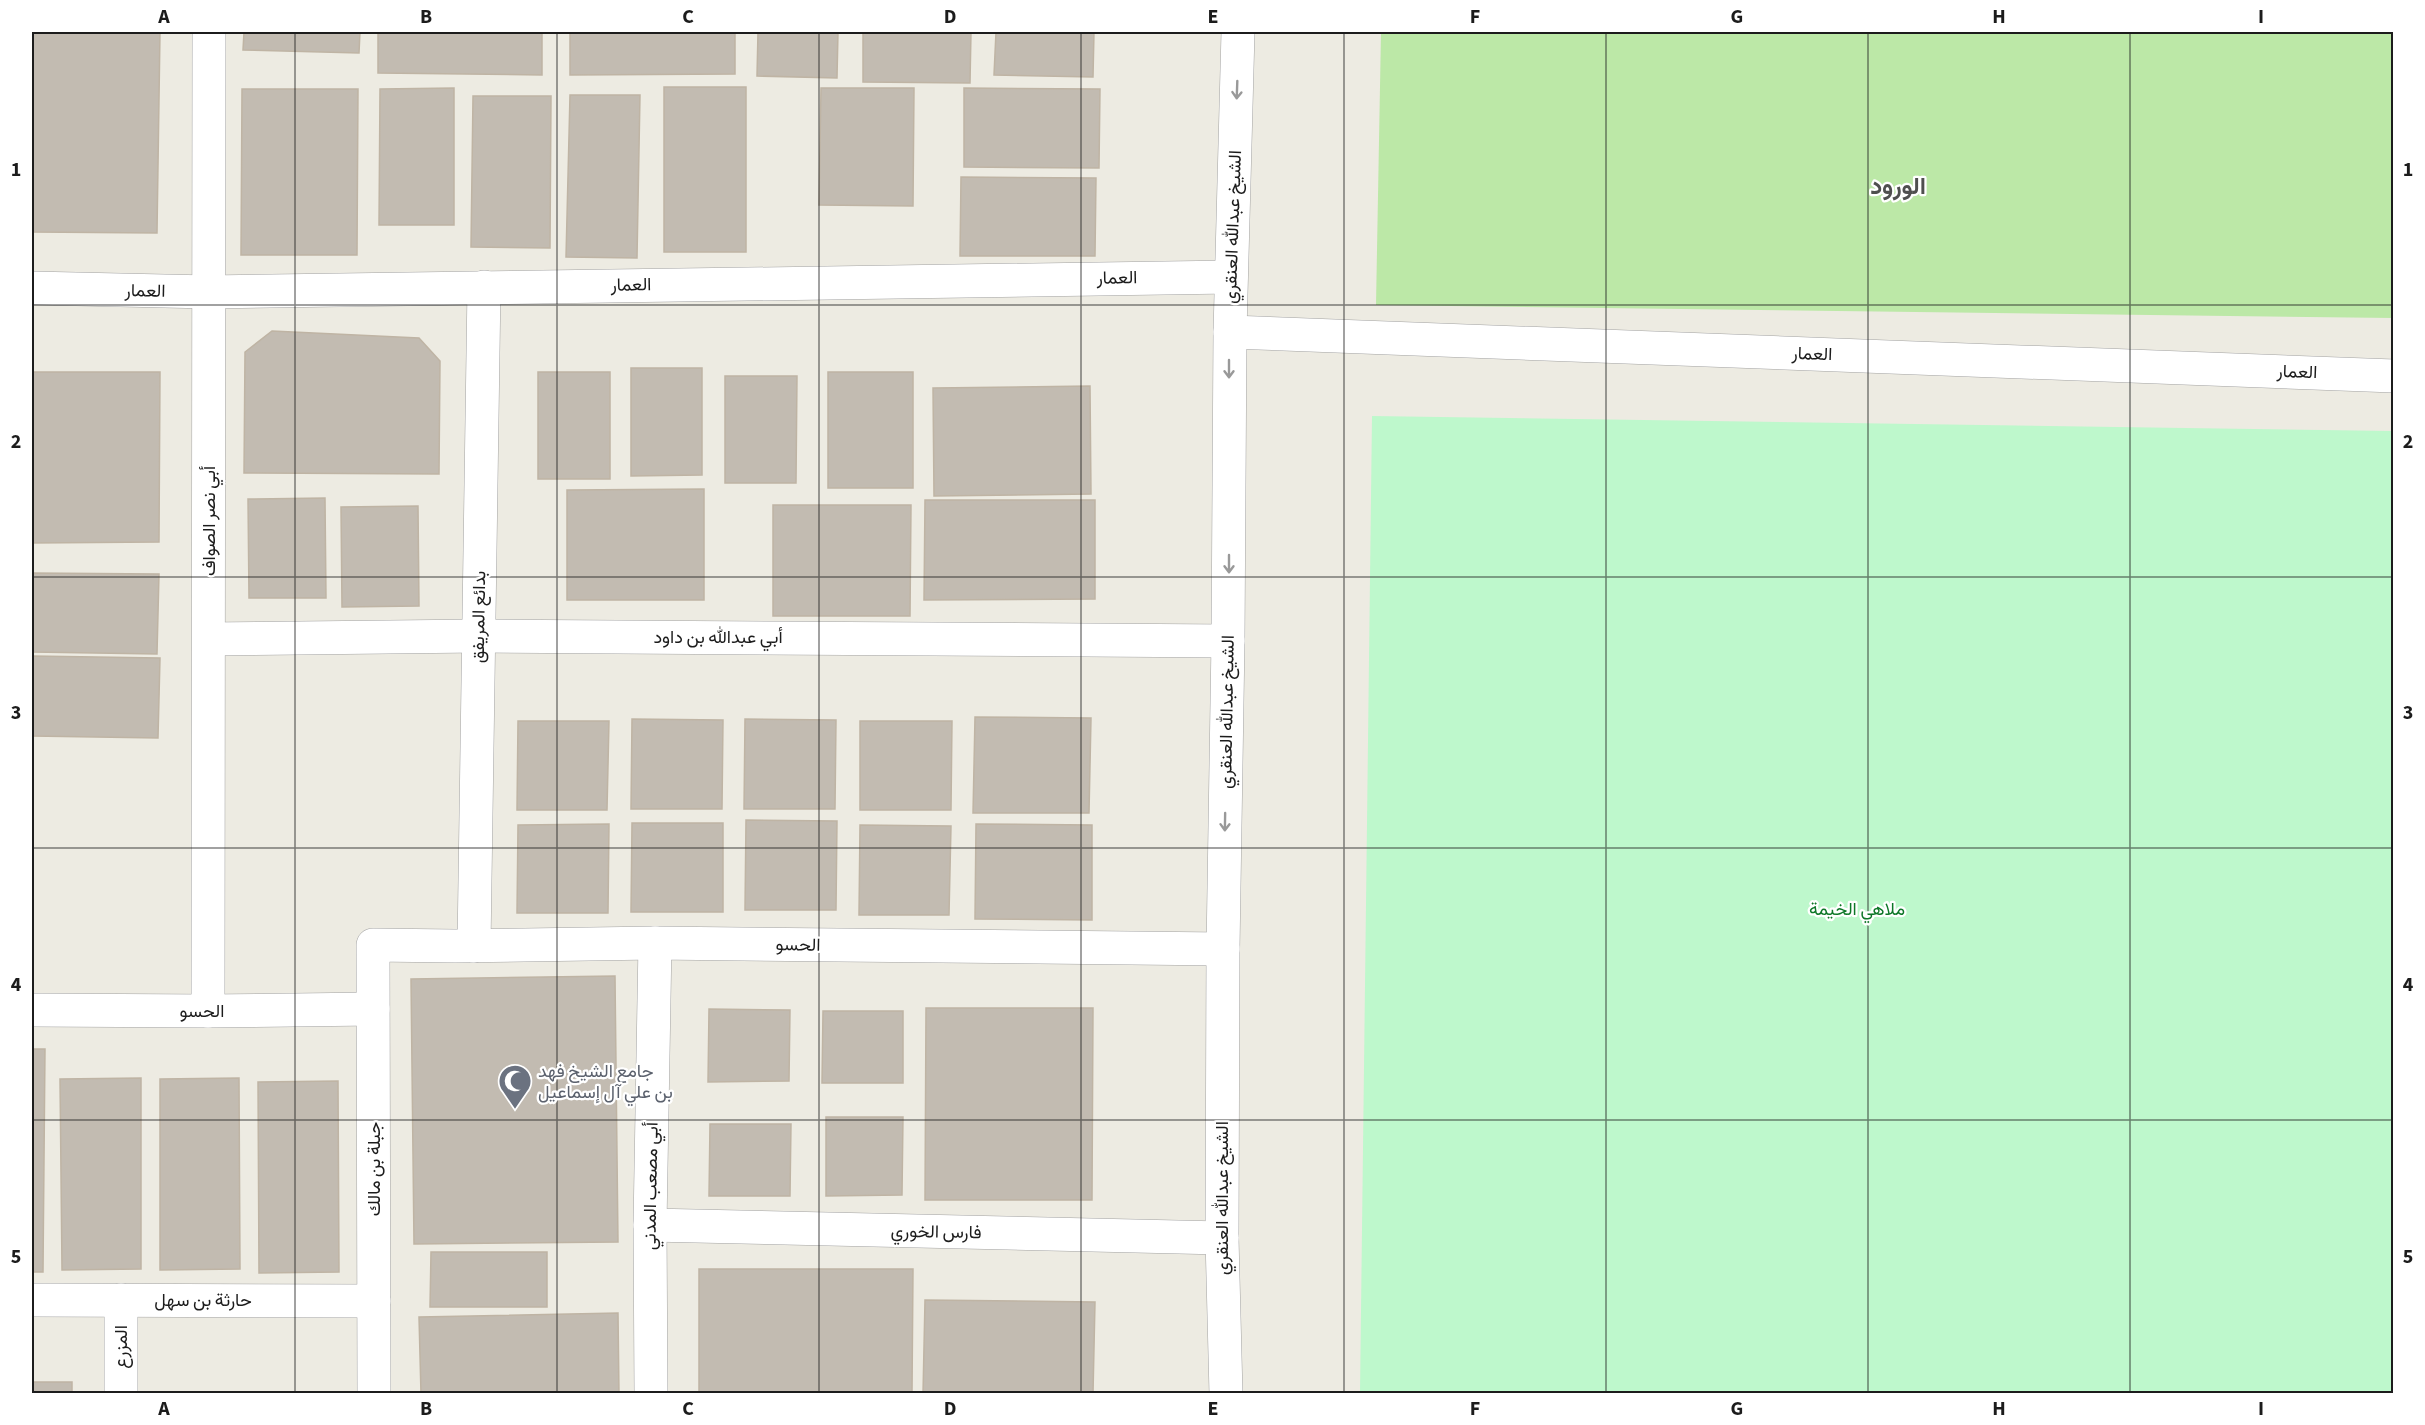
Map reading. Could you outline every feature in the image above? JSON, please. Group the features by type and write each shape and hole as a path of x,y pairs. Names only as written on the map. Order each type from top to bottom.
{"street":[{"name":"أبي نصر الصواف","path":"208,32 208,1011"},
{"name":"الشيخ عبدالله العنقري","path":"1226,1394 1221,1239 1223,949 1230,332 1238,32"},
{"name":"العمار","path":"32,288 209,292 1231,277"},
{"name":"بدائع المريفق","path":"474,946 484,287"},
{"name":"العمار","path":"1230,332 2394,376"},
{"name":"أبي عبدالله بن داود","path":"208,639 479,636 1228,641"},
{"name":"الحسو","path":"373,945 655,943 1223,949"},
{"name":"أبي مصعب المدني","path":"651,1394 650,1226 655,943"},
{"name":"جبلة بن مالك","path":"373,945 374,1394"},
{"name":"الحسو","path":"32,1010 373,1009"},
{"name":"فارس الخوري","path":"650,1226 1221,1239"},
{"name":"حارثة بن سهل","path":"32,1300 374,1301"},
{"name":"المزرع","path":"121,1300 122,1394"}],"green space":[{"path":"1381,32 2393,32 2393,318 1376,305"},
{"name":"ملاهي الخيمة","path":"1372,416 2393,431 2393,1393 1360,1393"}],"building":[{"path":"32,32 160,32 157,233 32,232"},
{"path":"244,32 360,32 359,53 243,50"},
{"path":"378,32 542,32 542,75 378,73"},
{"path":"570,32 735,32 735,74 570,75"},
{"path":"758,32 838,32 837,78 757,76"},
{"path":"863,32 971,32 970,83 863,82"},
{"path":"996,32 1094,32 1093,77 994,75"},
{"path":"664,87 746,87 746,252 664,252"},
{"path":"454,88 454,225 379,225 380,89"},
{"path":"821,88 914,88 913,206 819,205"},
{"path":"964,88 1100,89 1099,168 964,167"},
{"path":"242,89 358,89 357,255 241,255"},
{"path":"570,95 640,95 637,258 566,257"},
{"path":"473,96 551,96 550,248 471,247"},
{"path":"961,177 1096,178 1095,256 960,256"},
{"path":"272,331 419,338 440,361 439,474 244,473 245,352"},
{"path":"631,368 702,368 702,475 631,476"},
{"path":"32,372 160,372 159,542 32,543"},
{"path":"538,372 610,372 610,479 538,479"},
{"path":"828,372 913,372 913,488 828,488"},
{"path":"725,376 797,376 796,483 725,483"},
{"path":"1090,386 1091,494 934,496 933,388"},
{"path":"704,489 704,600 567,600 567,490"},
{"path":"325,498 326,598 249,598 248,499"},
{"path":"925,500 1095,500 1095,599 924,600"},
{"path":"773,505 911,505 910,616 773,616"},
{"path":"418,506 419,606 342,607 341,507"},
{"path":"32,573 159,574 157,654 32,652"},
{"path":"32,656 160,658 158,738 32,736"},
{"path":"975,717 1091,718 1089,813 973,813"},
{"path":"632,719 723,720 722,809 631,809"},
{"path":"745,719 836,720 835,809 744,809"},
{"path":"518,721 609,721 607,810 517,810"},
{"path":"860,721 952,721 951,810 860,810"},
{"path":"746,820 837,821 836,910 745,910"},
{"path":"632,823 723,823 723,912 631,912"},
{"path":"609,824 608,913 517,913 518,825"},
{"path":"976,824 1092,825 1092,920 975,919"},
{"path":"860,825 951,826 949,915 859,915"},
{"name":"جامع الشيخ فهد بن علي آل إسماعيل","path":"615,976 618,1242 414,1244 411,979"},
{"path":"926,1008 1093,1008 1092,1200 925,1200"},
{"path":"709,1009 790,1010 789,1081 708,1082"},
{"path":"823,1011 903,1011 903,1083 822,1083"},
{"path":"32,1049 45,1049 43,1272 32,1272"},
{"path":"141,1078 141,1269 62,1270 60,1079"},
{"path":"239,1078 240,1269 160,1270 160,1079"},
{"path":"338,1081 339,1272 259,1273 258,1082"},
{"path":"826,1117 903,1117 902,1195 826,1196"},
{"path":"710,1124 791,1124 790,1196 709,1196"},
{"path":"431,1252 547,1252 547,1307 430,1307"},
{"path":"699,1269 913,1269 912,1394 699,1394"},
{"path":"925,1300 1095,1302 1093,1394 923,1394"},
{"path":"618,1313 619,1394 421,1394 419,1317"},
{"path":"32,1382 72,1382 72,1394 32,1394"}],"place":[{"name":"جامع الشيخ فهد بن علي آل إسماعيل","path":"515,1110"}],"district":[{"name":"الورود","path":"1898,186"}]}
